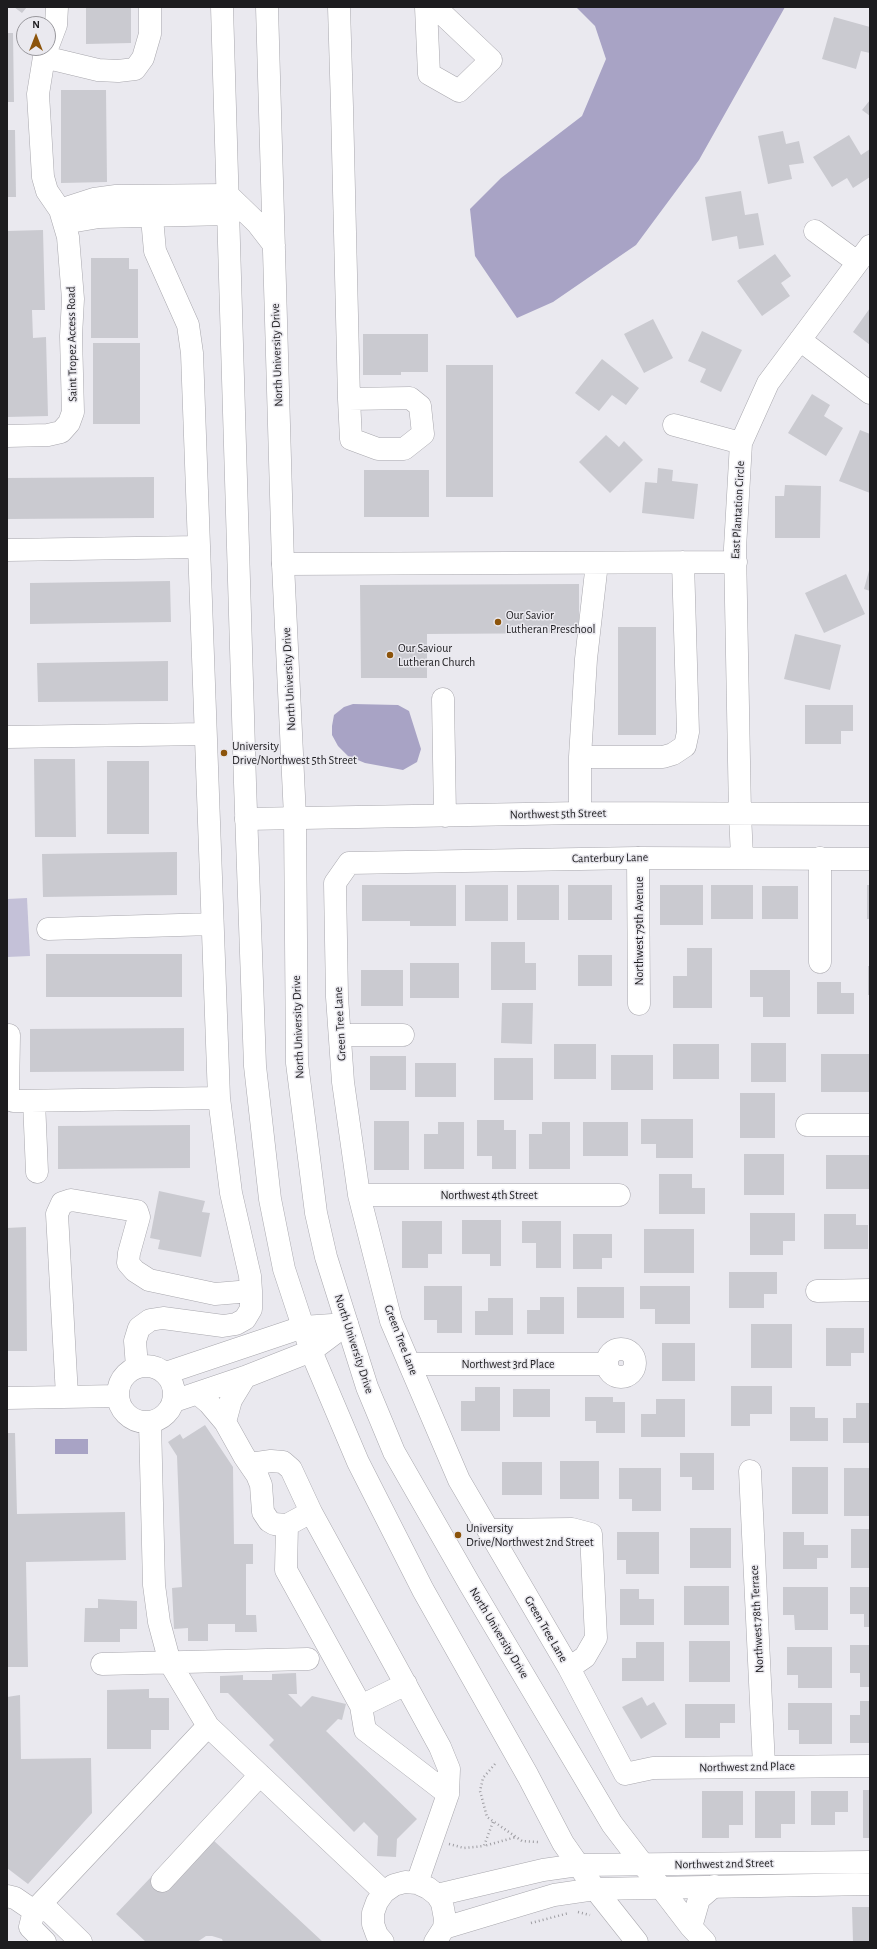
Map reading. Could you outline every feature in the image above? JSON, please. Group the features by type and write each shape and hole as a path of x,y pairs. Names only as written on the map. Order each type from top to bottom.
{"street":[{"name":"Saint Tropez Access Road","path":"56,25 57,7"},
{"path":"56,54 98,70 118,71 135,69 143,58 150,34 150,7"},
{"path":"222,7 246,819 257,1080 270,1199 284,1269 311,1351 358,1462 423,1590 528,1776 563,1843 594,1889 637,1942"},
{"name":"North University Drive","path":"267,7 283,564 295,817 297,1063 316,1213 326,1257 367,1387 394,1452 469,1583 612,1824 698,1934"},
{"path":"339,7 349,399"},
{"path":"426,7 429,74 459,91 491,60 435,7"},
{"name":"Saint Tropez Access Road","path":"7,436 48,435 62,432 69,423 73,412 71,336 73,299 68,237 62,216 47,192 43,177 38,94 45,56"},
{"path":"62,216 104,197 150,205 228,204 257,223 274,245"},
{"path":"137,1367 135,1341 140,1328 150,1320 163,1318 217,1326 236,1324 245,1319 251,1309 250,1276 232,1193 219,1098 192,353 188,325 155,251 150,205"},
{"path":"815,231 864,254"},
{"name":"East Plantation Circle","path":"740,814 736,562 741,443 768,383 864,254"},
{"path":"800,340 870,393"},
{"path":"674,425 741,443"},
{"path":"7,550 199,547"},
{"path":"580,813 580,757 586,659 597,562"},
{"path":"580,757 663,757 674,754 685,746 688,732 683,562"},
{"path":"283,564 736,562"},
{"path":"443,699 445,816"},
{"path":"7,737 205,734"},
{"name":"Northwest 5th Street","path":"246,819 580,813 870,814"},
{"path":"740,814 742,857"},
{"name":"Canterbury Lane","path":"349,863 742,857 870,859"},
{"name":"Northwest 79th Avenue","path":"638,858 639,1004"},
{"path":"820,858 820,962"},
{"name":"Green Tree Lane","path":"349,863 335,883 337,997 343,1082 359,1195 391,1321 459,1480 569,1668 625,1774"},
{"path":"48,929 212,924"},
{"path":"9,1035 9,1099 34,1101 219,1098"},
{"path":"340,1035 403,1035"},
{"path":"34,1101 37,1172"},
{"path":"807,1125 870,1125"},
{"name":"Northwest 4th Street","path":"359,1195 619,1195"},
{"path":"67,1396 57,1214 62,1203 71,1200 137,1211 139,1217 128,1262 135,1271 149,1280 214,1294 251,1291"},
{"path":"817,1291 870,1290"},
{"path":"166,1373 303,1327 347,1324"},
{"path":"174,1401 245,1377 311,1351 347,1324"},
{"name":"Northwest 3rd Place","path":"410,1364 607,1364"},
{"path":"152,1366 166,1373 174,1386 174,1401 165,1415 150,1422 142,1422 128,1415 119,1403 118,1396 122,1378 129,1371 137,1367 152,1366"},
{"path":"225,1422 231,1400 245,1377"},
{"path":"197,1393 209,1403 225,1422 257,1475 261,1485 263,1512 265,1517 274,1524 287,1525 311,1512"},
{"path":"7,1398 118,1396"},
{"path":"150,1422 154,1585 159,1622 170,1663 208,1726 384,1892"},
{"path":"250,1464 271,1461 283,1462 291,1469 311,1512 440,1747 449,1768 448,1794 417,1883"},
{"name":"Northwest 78th Terrace","path":"750,1471 764,1766"},
{"path":"287,1525 286,1570 361,1706 365,1730 448,1794"},
{"path":"488,1530 572,1529 591,1534 596,1638 585,1657 569,1668"},
{"path":"102,1664 308,1658"},
{"path":"361,1706 406,1684"},
{"path":"45,1942 30,1927 34,1911 208,1726"},
{"name":"Northwest 2nd Place","path":"625,1774 653,1768 870,1766"},
{"path":"162,1881 260,1775"},
{"name":"Northwest 2nd Street","path":"437,1895 543,1870 578,1865 870,1862"},
{"path":"383,1942 377,1935 373,1924 373,1913 377,1902 384,1892 405,1882 417,1883 428,1888 437,1895 444,1911 440,1938"},
{"name":"Northwest 2nd Street","path":"440,1938 554,1895 594,1889 870,1884"},
{"path":"698,1934 699,1899 714,1886"},
{"path":"7,1896 15,1898 34,1911 48,1910 81,1942"}],"path":[{"path":"495,1764 483,1778 480,1791 487,1817 522,1842 538,1842"},
{"path":"484,1846 493,1822"},
{"path":"446,1844 464,1848 484,1846 516,1837"},
{"path":"530,1924 576,1912 586,1912 592,1915"}],"shaded area":[{"path":"576,7 785,7 699,160 636,245 553,302 517,318 475,256 470,209 501,178 582,116 606,59 595,26"},
{"path":"353,704 398,705 409,711 421,749 417,762 403,770 365,763 348,756 338,746 332,735 332,726 334,715 344,707"},
{"path":"27,898 30,956 7,957 7,899"},
{"path":"55,1439 88,1439 88,1454 55,1454"}],"building":[{"path":"14,7 27,7 22,13"},
{"path":"86,7 131,7 131,43 86,44"},
{"path":"834,17 870,27 870,53 861,51 856,69 822,59"},
{"path":"7,33 13,33 14,102 7,102"},
{"path":"61,90 106,90 107,182 61,183"},
{"path":"870,100 870,116 862,110"},
{"path":"7,130 15,130 16,197 7,197"},
{"path":"783,131 786,144 799,141 804,163 789,165 792,179 768,184 758,136"},
{"path":"849,135 861,155 870,149 870,177 853,188 847,178 832,187 813,157"},
{"path":"741,191 745,215 758,213 764,245 739,249 737,236 712,241 705,197"},
{"path":"43,230 45,310 32,310 33,338 46,337 48,416 7,417 7,231"},
{"path":"775,254 791,276 781,283 790,296 762,316 737,281"},
{"path":"91,258 129,258 129,269 138,269 138,338 91,338"},
{"path":"870,308 870,345 853,332"},
{"path":"653,319 673,358 644,373 624,334"},
{"path":"702,331 742,350 721,392 700,382 706,369 688,361"},
{"path":"363,334 428,334 428,372 401,372 401,375 363,375"},
{"path":"93,343 140,343 140,424 93,424"},
{"path":"602,359 639,388 626,405 612,395 599,411 575,393"},
{"path":"446,365 493,365 493,497 446,497"},
{"path":"812,394 830,405 824,416 843,428 826,456 788,433"},
{"path":"860,430 870,434 870,493 839,481"},
{"path":"606,435 619,447 624,441 643,460 610,493 579,462"},
{"path":"658,468 673,470 672,481 698,484 694,519 642,513 645,482 657,483"},
{"path":"364,470 429,470 429,517 364,517"},
{"path":"154,477 154,518 7,519 7,478"},
{"path":"785,485 821,486 820,538 775,538 775,496 784,496"},
{"path":"870,567 870,591 864,589"},
{"path":"846,574 865,614 824,633 805,593"},
{"path":"170,581 171,622 30,624 30,583"},
{"path":"579,584 579,633 427,634 427,678 361,678 360,585"},
{"path":"618,627 656,627 656,735 618,735"},
{"path":"795,634 841,645 830,690 784,679"},
{"path":"168,661 168,701 38,702 37,663"},
{"path":"805,705 853,705 853,731 841,731 841,744 805,744"},
{"path":"34,759 75,759 76,837 35,837"},
{"path":"107,761 149,761 149,834 107,834"},
{"path":"177,852 177,895 43,897 42,854"},
{"path":"362,885 456,885 456,926 410,926 410,921 362,921"},
{"path":"465,885 508,885 508,921 465,921"},
{"path":"517,885 559,885 559,920 517,920"},
{"path":"568,885 612,885 612,920 568,920"},
{"path":"660,885 703,885 703,925 660,925"},
{"path":"711,885 753,885 753,919 711,919"},
{"path":"867,885 870,885 870,919 867,919"},
{"path":"762,886 798,886 798,919 762,919"},
{"path":"491,942 525,942 525,963 536,963 536,990 491,990"},
{"path":"687,948 712,948 712,1008 673,1008 673,976 687,976"},
{"path":"46,954 182,954 182,997 46,997"},
{"path":"578,955 612,955 612,986 578,986"},
{"path":"410,963 459,963 459,998 410,998"},
{"path":"868,966 870,966 870,995 868,995"},
{"path":"361,970 403,970 403,1006 361,1006"},
{"path":"750,970 790,970 790,1017 763,1017 763,997 750,997"},
{"path":"817,982 841,982 841,993 854,993 854,1014 817,1014"},
{"path":"502,1003 533,1003 532,1044 501,1043"},
{"path":"184,1028 184,1071 30,1072 30,1029"},
{"path":"751,1043 786,1043 786,1082 751,1082"},
{"path":"554,1044 596,1044 596,1079 554,1079"},
{"path":"673,1044 719,1044 719,1079 673,1079"},
{"path":"821,1054 870,1054 870,1092 821,1092"},
{"path":"611,1055 653,1055 653,1090 611,1090"},
{"path":"370,1056 406,1056 406,1090 370,1090"},
{"path":"494,1058 533,1058 533,1100 494,1100"},
{"path":"415,1063 456,1063 456,1097 415,1097"},
{"path":"740,1093 775,1093 775,1138 740,1138"},
{"path":"641,1119 693,1119 693,1158 656,1158 656,1144 641,1144"},
{"path":"477,1120 504,1120 504,1130 516,1130 516,1169 492,1169 492,1156 477,1156"},
{"path":"374,1121 409,1121 409,1170 374,1170"},
{"path":"438,1122 464,1122 464,1169 424,1169 424,1134 438,1134"},
{"path":"542,1122 570,1122 570,1169 529,1169 529,1134 542,1134"},
{"path":"583,1122 628,1122 628,1156 583,1156"},
{"path":"190,1125 190,1168 58,1169 58,1126"},
{"path":"744,1154 784,1154 784,1195 744,1195"},
{"path":"826,1155 870,1155 870,1189 826,1189"},
{"path":"659,1174 692,1174 692,1188 705,1188 705,1214 659,1214"},
{"path":"159,1191 205,1201 202,1212 210,1213 201,1257 158,1249 160,1240 150,1238"},
{"path":"750,1213 795,1213 795,1241 783,1241 783,1255 750,1255"},
{"path":"824,1214 856,1214 856,1225 868,1225 868,1249 824,1249"},
{"path":"462,1220 501,1220 501,1266 490,1266 490,1254 462,1254"},
{"path":"402,1221 442,1221 442,1254 428,1254 428,1268 402,1268"},
{"path":"522,1221 561,1221 561,1268 536,1268 536,1243 522,1243"},
{"path":"26,1227 27,1351 7,1351 7,1228"},
{"path":"644,1229 694,1229 694,1273 644,1273"},
{"path":"573,1234 612,1234 612,1258 602,1258 602,1269 573,1269"},
{"path":"729,1272 777,1272 777,1294 764,1294 764,1308 729,1308"},
{"path":"424,1286 462,1286 462,1333 437,1333 437,1320 424,1320"},
{"path":"640,1286 690,1286 690,1324 655,1324 655,1309 640,1309"},
{"path":"577,1287 624,1287 624,1318 577,1318"},
{"path":"540,1297 564,1297 564,1334 527,1334 527,1310 540,1310"},
{"path":"488,1298 513,1298 513,1335 475,1335 475,1311 488,1311"},
{"path":"751,1324 792,1324 792,1368 751,1368"},
{"path":"826,1328 864,1328 864,1353 851,1353 851,1366 826,1366"},
{"path":"662,1343 695,1343 695,1381 662,1381"},
{"path":"731,1386 772,1386 772,1414 750,1414 750,1426 731,1426"},
{"path":"475,1387 500,1387 500,1431 461,1431 461,1401 475,1401"},
{"path":"513,1389 550,1389 550,1417 513,1417"},
{"path":"585,1397 613,1397 613,1402 625,1402 625,1433 596,1433 596,1421 585,1421"},
{"path":"656,1399 685,1399 685,1437 641,1437 641,1414 656,1414"},
{"path":"856,1403 870,1403 870,1443 843,1443 843,1418 856,1418"},
{"path":"790,1407 815,1407 815,1418 828,1418 828,1441 790,1441"},
{"path":"205,1425 233,1467 234,1544 253,1544 253,1564 246,1564 246,1615 256,1615 257,1632 235,1632 235,1624 208,1624 208,1641 188,1641 188,1628 174,1629 172,1588 182,1587 177,1456 168,1442 180,1434 183,1439"},
{"path":"7,1433 15,1433 17,1514 125,1512 126,1560 26,1562 28,1667 7,1667"},
{"path":"680,1453 714,1453 714,1490 692,1490 692,1477 680,1477"},
{"path":"560,1461 599,1461 599,1499 560,1499"},
{"path":"502,1462 542,1462 542,1495 502,1495"},
{"path":"792,1467 828,1467 828,1514 792,1514"},
{"path":"619,1468 661,1468 661,1511 632,1511 632,1499 619,1499"},
{"path":"844,1468 870,1468 870,1516 844,1516"},
{"path":"690,1528 731,1528 731,1568 690,1568"},
{"path":"851,1529 870,1529 870,1568 851,1568"},
{"path":"617,1532 659,1532 659,1574 626,1574 626,1560 617,1560"},
{"path":"783,1532 804,1532 804,1545 828,1545 828,1558 817,1558 817,1569 783,1569"},
{"path":"684,1586 729,1586 729,1625 684,1625"},
{"path":"783,1587 828,1587 828,1630 795,1630 794,1615 783,1615"},
{"path":"850,1587 870,1587 870,1627 864,1627 864,1614 850,1614"},
{"path":"620,1589 639,1589 639,1599 654,1599 654,1625 620,1625"},
{"path":"98,1599 137,1601 137,1629 120,1629 120,1642 84,1642 85,1608 98,1608"},
{"path":"689,1641 730,1641 730,1682 689,1682"},
{"path":"636,1642 664,1642 664,1681 622,1681 622,1658 636,1658"},
{"path":"850,1645 870,1645 870,1687 860,1687 860,1673 850,1673"},
{"path":"787,1647 832,1647 832,1688 798,1688 798,1675 787,1675"},
{"path":"296,1673 297,1694 288,1694 301,1707 312,1696 346,1704 342,1720 338,1719 326,1731 417,1819 397,1839 396,1857 377,1856 378,1836 364,1822 354,1832 269,1745 274,1740 228,1693 220,1693 220,1676 243,1675 243,1680 272,1680 272,1674"},
{"path":"149,1689 149,1698 169,1698 169,1730 151,1730 151,1749 107,1749 107,1690"},
{"path":"20,1695 21,1759 91,1758 92,1813 28,1884 7,1868 7,1697"},
{"path":"642,1697 647,1706 654,1702 667,1724 641,1739 622,1707"},
{"path":"860,1701 870,1701 870,1743 850,1743 850,1715 860,1715"},
{"path":"788,1703 832,1703 832,1744 799,1744 799,1730 788,1730"},
{"path":"685,1704 735,1704 735,1723 720,1723 720,1738 685,1738"},
{"path":"863,1790 870,1790 870,1838 863,1838"},
{"path":"702,1791 743,1791 743,1825 729,1825 729,1838 702,1838"},
{"path":"755,1791 795,1791 795,1824 781,1824 781,1838 755,1838"},
{"path":"811,1791 848,1791 848,1812 835,1812 835,1825 811,1825"},
{"path":"212,1839 323,1942 223,1942 222,1939 206,1936 197,1942 146,1942 116,1914 152,1876 165,1888"},
{"path":"852,1907 870,1907 870,1942 853,1942"}],"place":[{"name":"Our Savior Lutheran Preschool","path":"498,622"},
{"name":"Our Saviour Lutheran Church","path":"390,655"},
{"name":"University Drive/Northwest 5th Street","path":"224,753"},
{"name":"University Drive/Northwest 2nd Street","path":"458,1535"}]}
